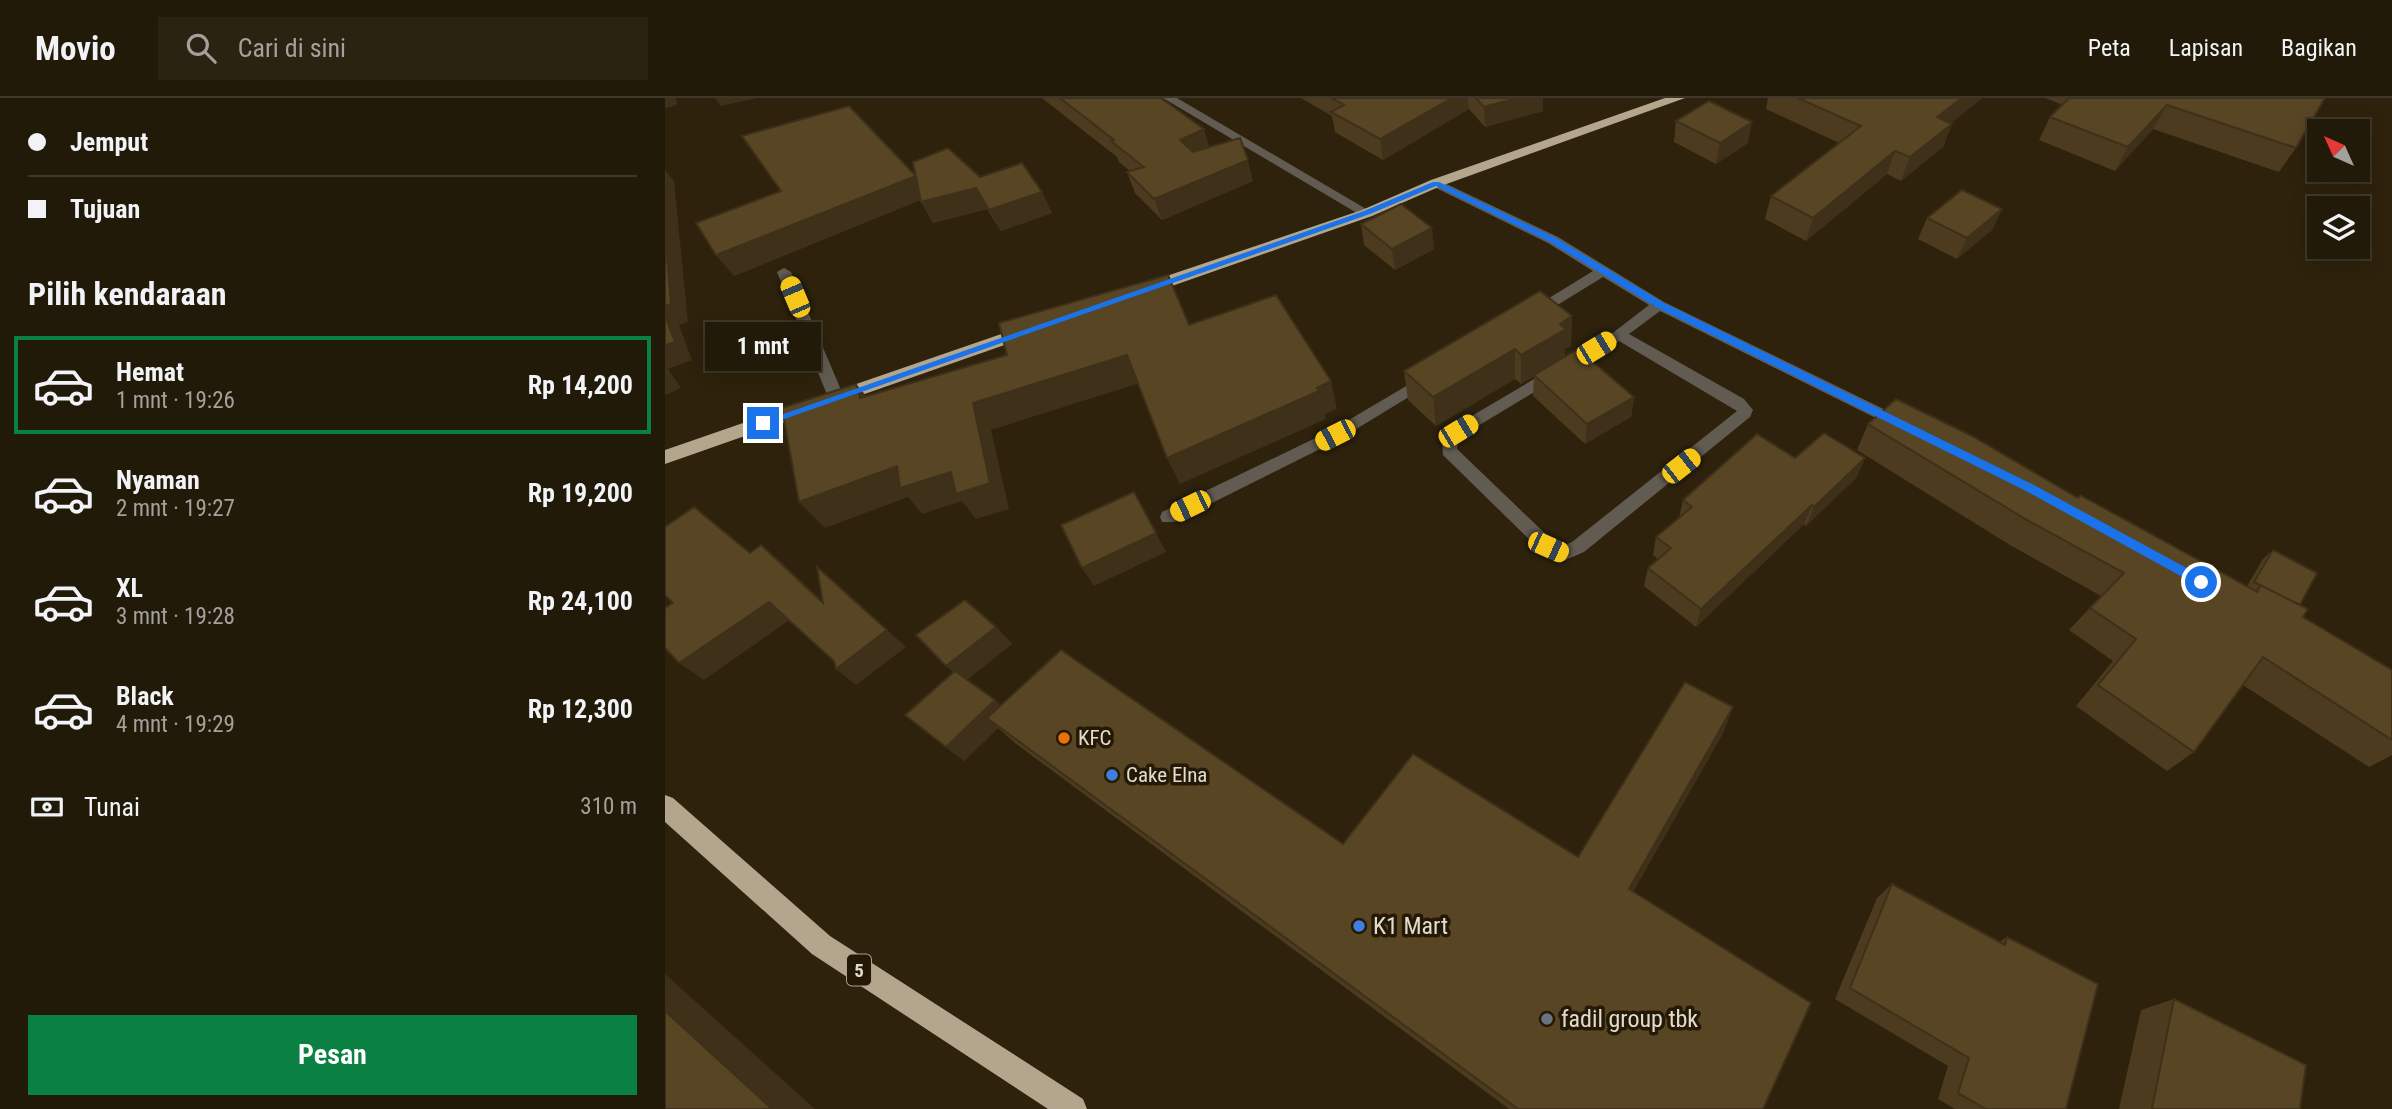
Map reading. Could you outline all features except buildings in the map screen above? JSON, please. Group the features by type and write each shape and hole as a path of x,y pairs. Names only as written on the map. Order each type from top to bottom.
{"highway":[{"path":"1121,298 1367,213 1436,183 1678,98"},
{"path":"665,457 1043,325"},
{"name":"5","path":"665,806 821,945 1073,1109"}],"street":[{"path":"1169,98 1367,213"},
{"path":"1436,183 1553,240 1601,272 1659,304 1919,433"},
{"path":"784,272 837,397"},
{"path":"1520,321 1601,272"},
{"path":"1619,334 1739,403 1745,410 1742,417 1578,547 1563,554 1548,547 1449,451 1450,440 1458,431 1619,334 1659,304"},
{"path":"1168,517 1335,435 1439,371"}],"place":[{"name":"KFC","path":"1064,738"},
{"name":"Cake Elna","path":"1112,775"},
{"name":"K1 Mart","path":"1359,926"},
{"name":"fadil group tbk","path":"1547,1019"}],"route":[{"path":"763,423 1367,213 1436,183 1553,240 1601,272 1659,304 2030,488 2201,582"}]}
